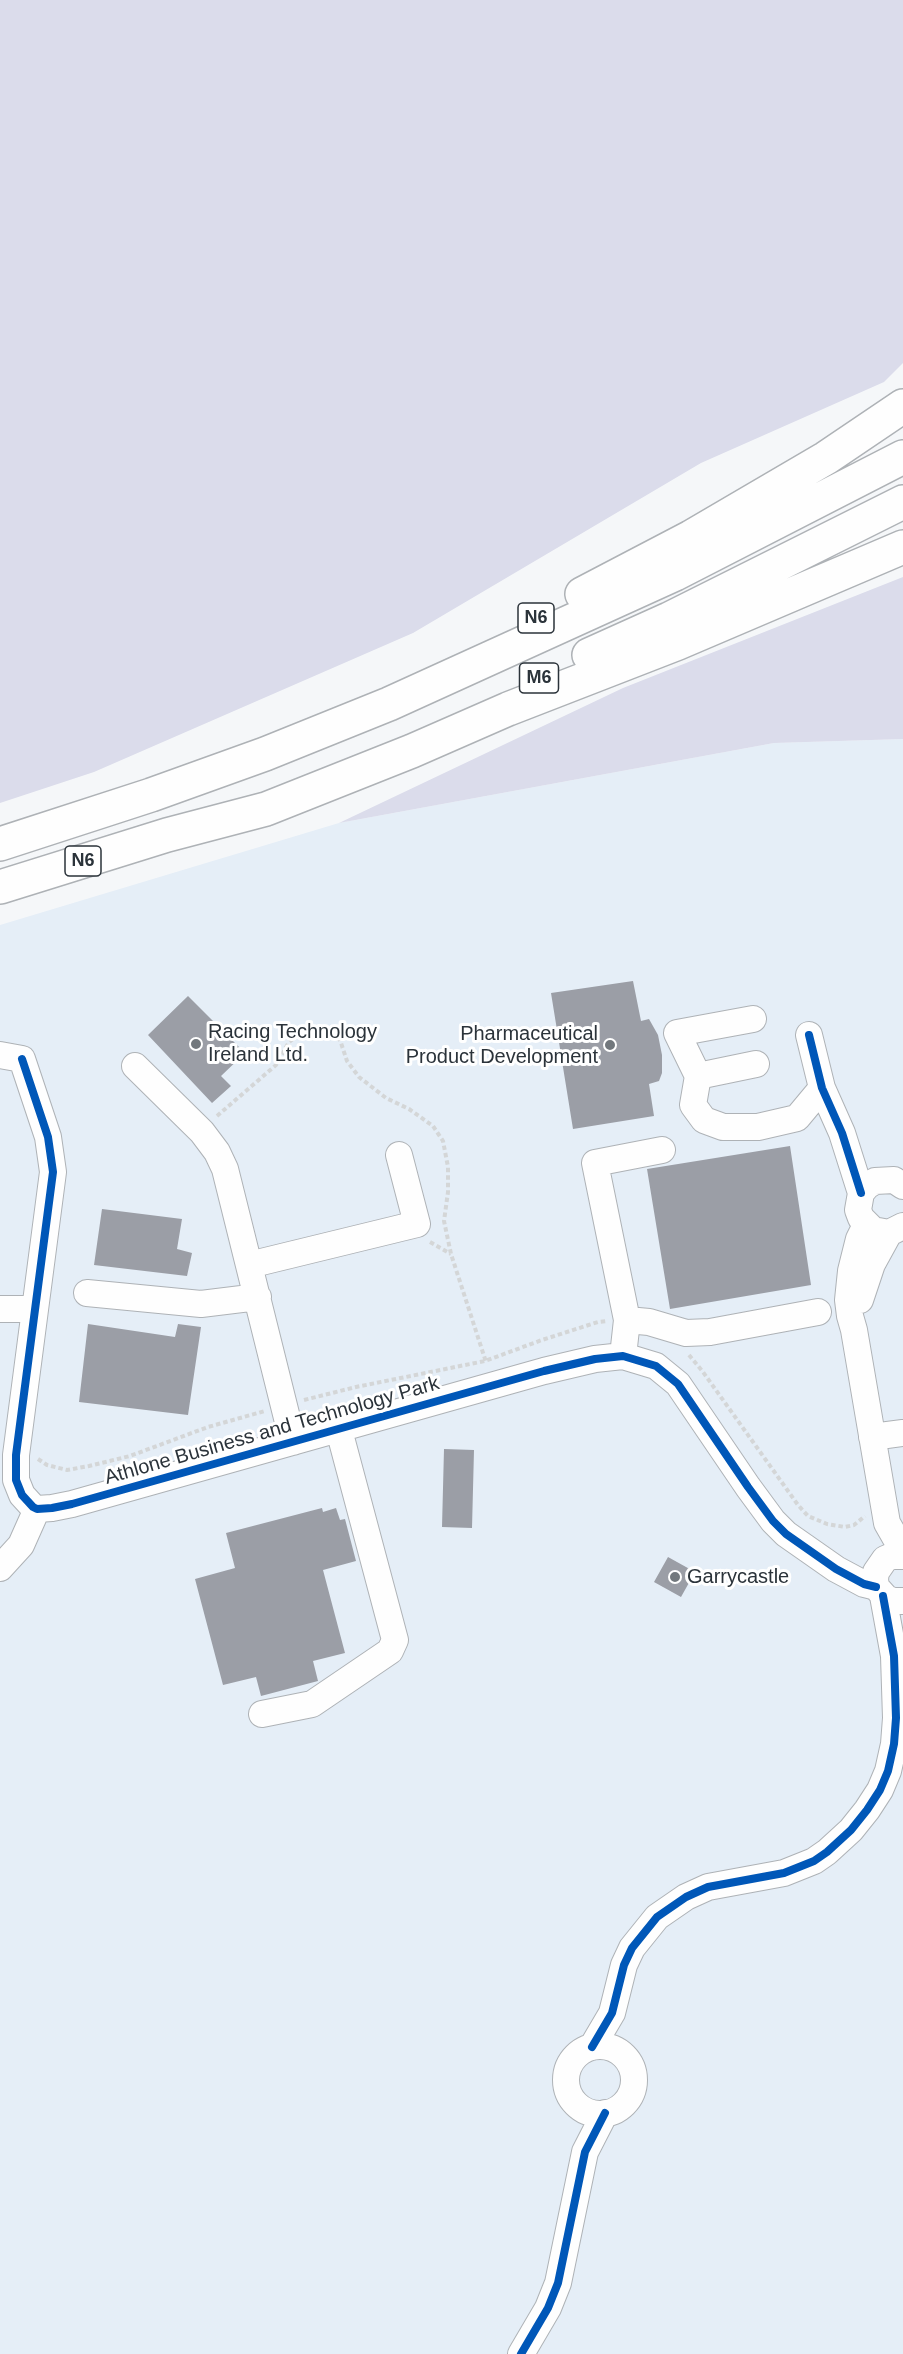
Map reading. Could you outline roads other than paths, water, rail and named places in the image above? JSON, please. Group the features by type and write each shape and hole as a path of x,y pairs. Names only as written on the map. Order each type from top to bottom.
{"highway":[{"name":"N6","path":"0,844 150,795 523,625 691,537 826,458 903,406"},
{"name":"M6","path":"150,795 265,754 389,704 675,574 903,457"},
{"name":"M6","path":"166,836 503,695 669,619 903,502"},
{"name":"N6","path":"0,887 266,808 412,751 508,709 678,643 903,547"}],"street":[{"path":"753,1019 677,1033 698,1076 693,1105 704,1120 723,1127 758,1127 797,1119 822,1088"},
{"path":"592,2047 612,2013 624,1965 632,1948 657,1917 686,1897 708,1887 784,1873 803,1866 827,1852 852,1830 897,1761 890,1574 878,1516 872,1437 854,1330 865,1282 886,1228 858,1210 861,1192 842,1133 822,1088 809,1035"},
{"path":"0,1568 21,1545 38,1509 33,1508 22,1495 16,1480 17,1446 53,1172 48,1137 11,1057"},
{"path":"698,1076 756,1064"},
{"name":"Athlone Business and Technology Park","path":"135,1066 202,1132 217,1152 228,1179 293,1442"},
{"path":"842,1133 894,1182"},
{"path":"623,1356 627,1320 595,1163 662,1150"},
{"path":"249,1264 417,1224 399,1155"},
{"path":"861,1192 875,1181 894,1182"},
{"path":"87,1293 201,1304 258,1297"},
{"path":"0,1309 35,1309"},
{"path":"627,1320 649,1322 686,1333 710,1332 818,1312"},
{"name":"Athlone Business and Technology Park","path":"38,1509 72,1504 570,1364 623,1356 656,1366 678,1384 773,1521 799,1544 819,1557 866,1560 890,1574"},
{"path":"262,1714 312,1704 390,1651 395,1640 339,1430"},
{"path":"872,1437 903,1433"},
{"path":"894,1656 903,1615"},
{"path":"612,2013 621,2054"},
{"path":"579,2106 596,2113 605,2113 623,2104 633,2087 631,2067 621,2054 610,2047 592,2047 576,2056 567,2072 568,2091 579,2106 585,2152"},
{"path":"521,2354 548,2308 558,2283 585,2152 605,2113"}],"place":[{"name":"Racing Technology Ireland Ltd.","path":"196,1044"},
{"name":"Pharmaceutical Product Development","path":"610,1045"},
{"name":"Garrycastle","path":"675,1577"}]}
